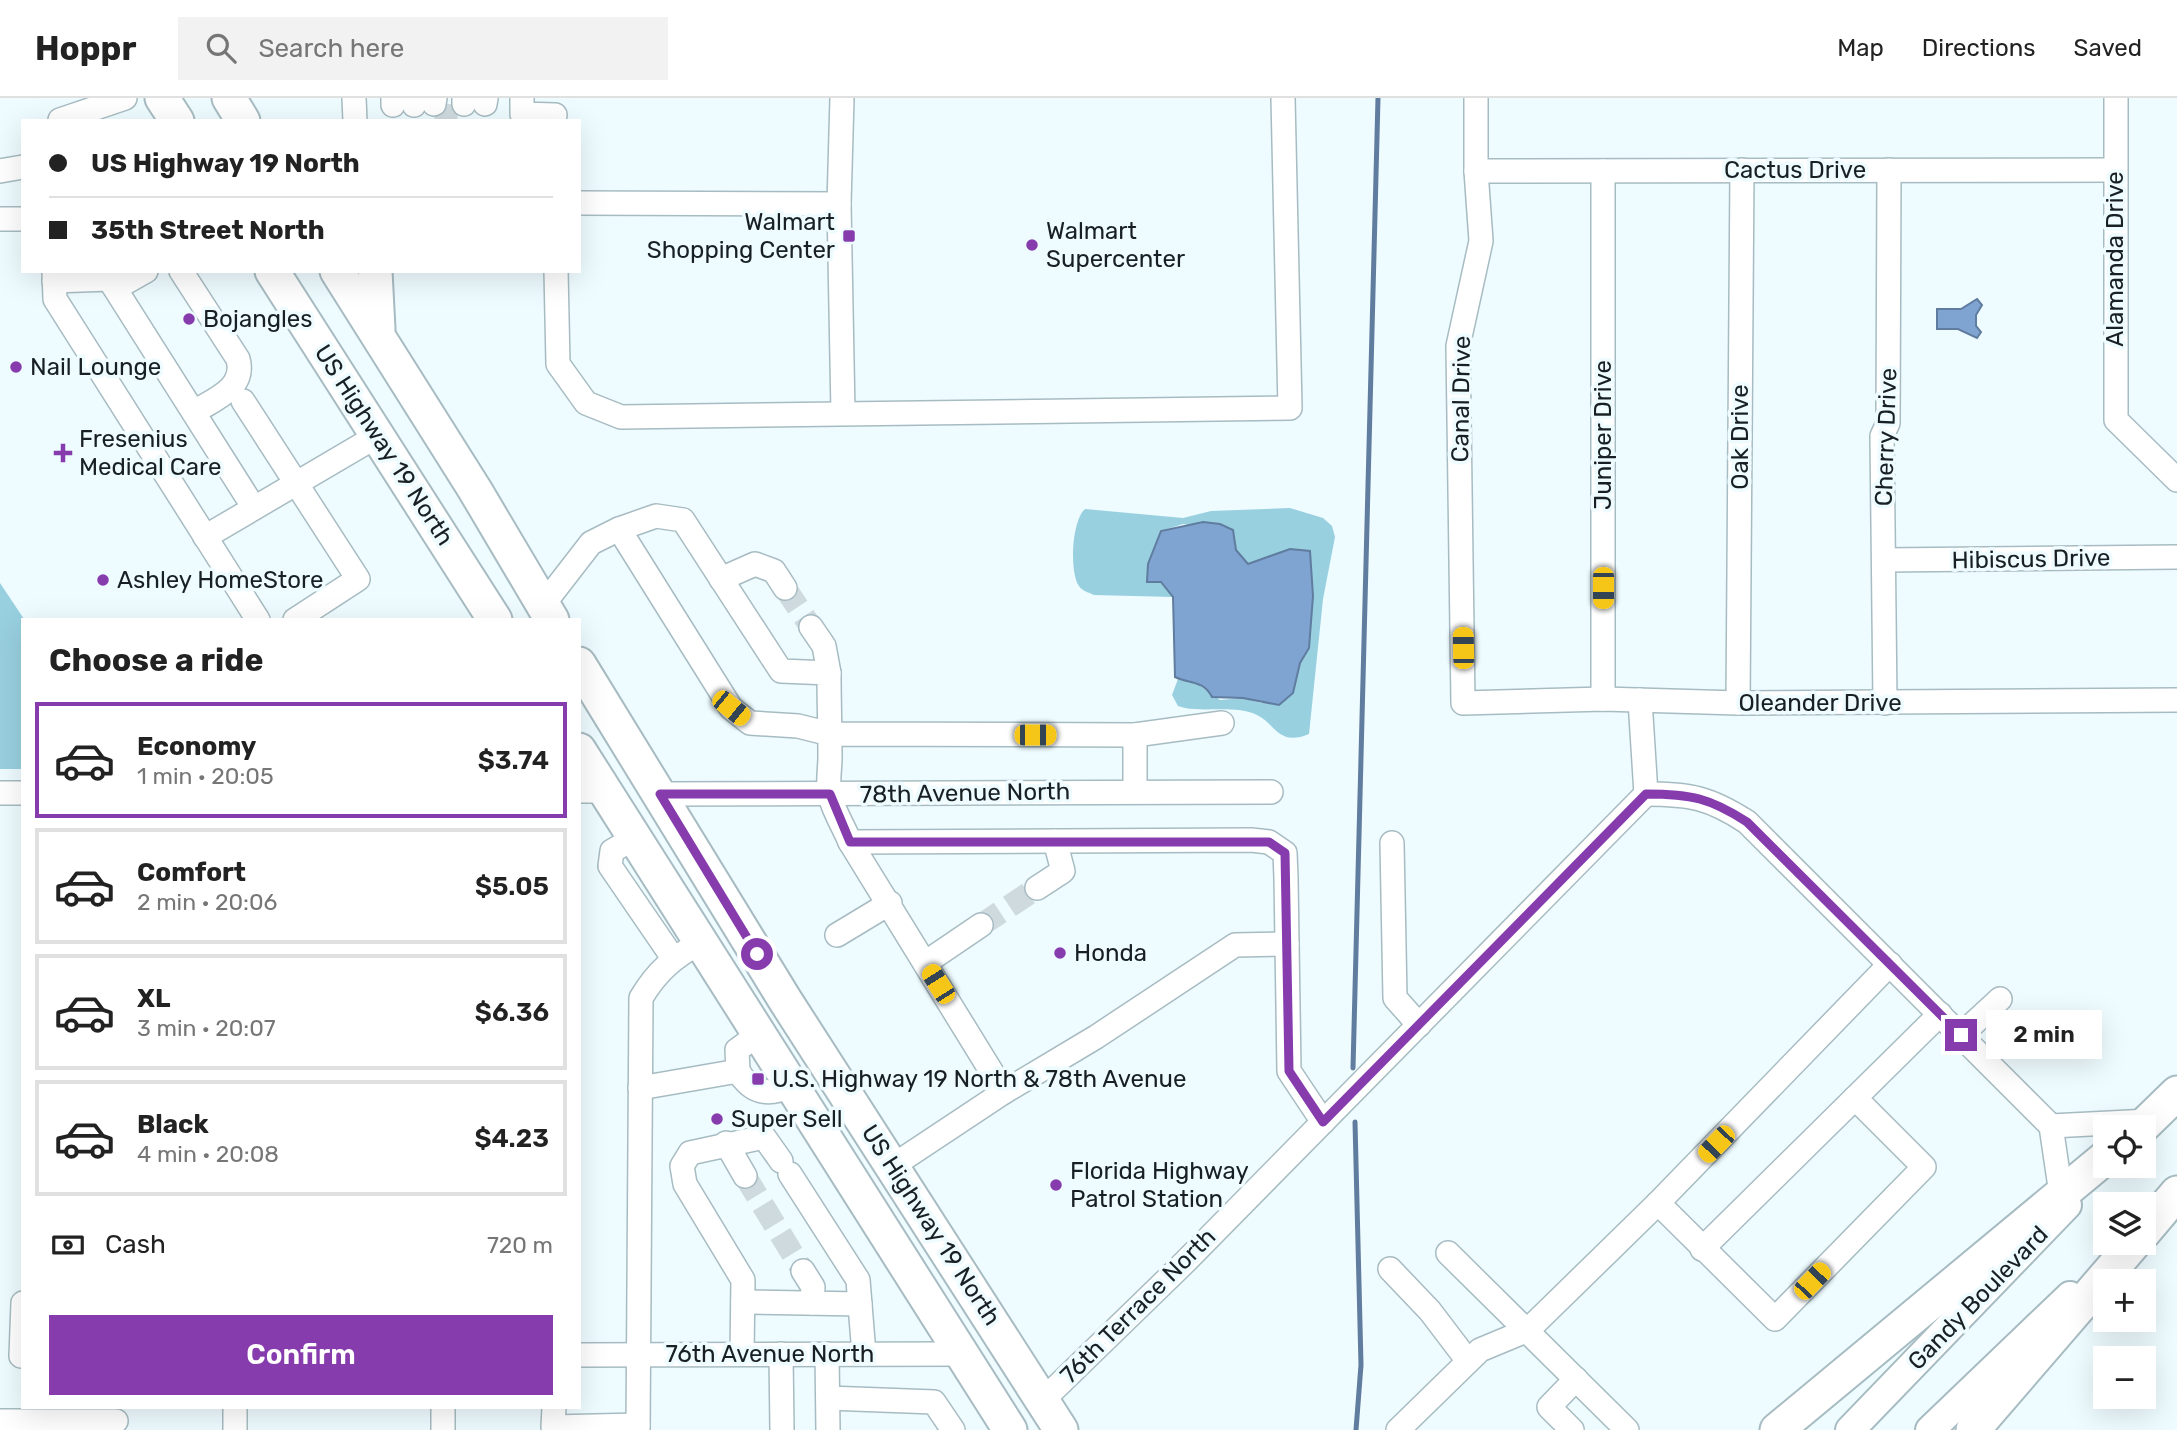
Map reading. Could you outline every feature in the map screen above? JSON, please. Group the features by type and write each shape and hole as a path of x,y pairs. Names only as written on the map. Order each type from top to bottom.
{"highway":[{"path":"229,98 242,119"},
{"name":"US Highway 19 North","path":"273,273 494,618"},
{"name":"US Highway 19 North","path":"338,273 548,612"},
{"path":"375,273 379,339"},
{"name":"US Highway 19 North","path":"581,667 785,1000 894,1165 1062,1430"},
{"path":"581,739 628,777 660,794"},
{"name":"US Highway 19 North","path":"581,756 593,791 636,837 1010,1430"},
{"path":"593,791 644,808 760,982 785,1000"},
{"path":"2155,1115 2177,1093"},
{"path":"1777,1430 2093,1168"},
{"path":"2156,1217 2177,1191"},
{"path":"1973,1430 2124,1255"}],"main road":[{"name":"Gandy Boulevard","path":"1850,1430 2094,1178"},
{"path":"2156,1211 2177,1191"},
{"path":"1930,1430 2111,1255"}],"street":[{"path":"60,98 61,119"},
{"path":"64,119 125,98"},
{"path":"354,98 355,119"},
{"path":"842,98 839,204 843,413"},
{"path":"556,273 558,364 586,403 621,417 1290,408 1283,98"},
{"name":"Canal Drive","path":"1464,703 1458,346 1481,241 1476,170 1476,98"},
{"name":"Alamanda Drive","path":"2116,98 2116,420 2177,481"},
{"path":"522,111 555,111"},
{"path":"0,171 21,167"},
{"name":"Cactus Drive","path":"1476,170 2115,170"},
{"name":"Juniper Drive","path":"1602,170 1603,699"},
{"name":"Oak Drive","path":"1738,703 1742,170"},
{"name":"Cherry Drive","path":"1885,703 1882,436 1888,423 1889,170"},
{"path":"581,203 839,204"},
{"path":"0,219 21,219"},
{"path":"116,288 142,273"},
{"path":"182,273 238,359 241,371 234,386 194,412"},
{"path":"254,508 109,279 54,276 55,299 257,618"},
{"path":"243,401 358,579 298,618"},
{"path":"205,537 377,436"},
{"path":"548,612 592,542 619,528 656,516 683,520 781,671 829,673"},
{"path":"619,528 731,708 750,723 797,726 830,734 1135,735 1222,723"},
{"name":"Hibiscus Drive","path":"1884,560 2177,557"},
{"path":"721,579 755,564 774,571 785,588"},
{"path":"811,627 824,646 829,673 830,794 850,842 1004,1092"},
{"name":"Oleander Drive","path":"1464,703 1603,699 1738,703 2177,700"},
{"path":"1640,700 1646,794 1689,794 1718,804 1747,822 2051,1126 2061,1194"},
{"path":"1135,735 1135,791"},
{"name":"78th Avenue North","path":"660,794 1271,792"},
{"path":"0,793 21,793"},
{"name":"76th Terrace North","path":"1043,1400 1323,1122 1646,794"},
{"path":"636,837 612,851 610,866 673,958"},
{"path":"1037,888 1063,870 1055,841"},
{"path":"850,842 1251,841 1278,846 1285,853 1289,1071 1323,1122"},
{"path":"1392,843 1395,998 1419,1025"},
{"path":"837,935 890,903"},
{"path":"925,963 981,925"},
{"path":"554,1409 553,1427 638,1428 641,998 656,974 673,958 701,942"},
{"path":"894,1165 1235,945 1287,944"},
{"path":"1398,1430 1480,1350 1528,1330 1658,1203 1890,964"},
{"path":"1961,1035 2000,999"},
{"path":"1702,1248 1940,1014"},
{"path":"759,1034 737,1051 738,1071 746,1085 758,1091 774,1093 792,1086"},
{"path":"640,1088 738,1071"},
{"path":"1658,1203 1775,1319 1924,1167 1855,1098"},
{"path":"2051,1126 2093,1126"},
{"path":"742,1354 743,1280 682,1175 684,1159 691,1153 726,1143 764,1137 858,1280 864,1354"},
{"path":"726,1143 745,1176"},
{"path":"1448,1253 1627,1430"},
{"path":"1390,1269 1430,1311 1468,1362"},
{"path":"803,1271 813,1287 812,1303"},
{"path":"743,1302 860,1304"},
{"path":"15,1356 21,1316"},
{"path":"781,1354 782,1430"},
{"path":"827,1354 828,1430"},
{"name":"76th Avenue North","path":"581,1355 961,1354"},
{"path":"1572,1430 1549,1408 1576,1379"},
{"path":"828,1398 934,1402 953,1430"},
{"path":"235,1409 235,1430"},
{"path":"443,1409 443,1430"},
{"path":"0,1421 115,1419"}],"shaded area":[{"path":"1977,299 1982,305 1976,315 1976,326 1981,332 1977,338 1958,329 1937,329 1937,309 1961,309"},
{"path":"1290,508 1323,518 1332,526 1335,537 1323,599 1309,734 1290,738 1249,712 1185,708 1178,706 1172,695 1178,679 1192,680 1220,700 1243,698 1261,703 1293,693 1300,663 1309,648 1313,596 1290,549 1248,564 1236,550 1233,530 1183,524 1161,531 1148,564 1148,582 1161,582 1173,597 1094,595 1083,590 1076,579 1073,546 1077,524 1085,509 1183,518 1211,511"},
{"path":"1203,522 1220,524 1233,530 1236,550 1248,564 1290,549 1310,551 1313,596 1309,648 1300,663 1293,693 1279,705 1243,698 1212,697 1200,685 1175,677 1173,597 1161,582 1147,582 1148,564 1161,531"},
{"path":"0,583 23,618 21,618 21,769 0,769"}],"waterway":[{"path":"1353,1068 1378,98"},
{"path":"1355,1122 1361,1365 1356,1430"}],"tunnel":[{"path":"446,104 446,119"},
{"path":"785,588 811,627"},
{"path":"981,925 1037,888"},
{"path":"745,1176 803,1271"}],"place":[{"name":"Walmart Shopping Center","path":"849,236"},
{"name":"Walmart Supercenter","path":"1032,245"},
{"name":"Bojangles","path":"189,319"},
{"name":"Nail Lounge","path":"16,367"},
{"name":"Fresenius Medical Care","path":"63,453"},
{"name":"Ashley HomeStore","path":"103,580"},
{"name":"Honda","path":"1060,953"},
{"name":"U.S. Highway 19 North & 78th Avenue","path":"758,1079"},
{"name":"Super Sell","path":"717,1119"},
{"name":"Florida Highway Patrol Station","path":"1056,1185"}],"route":[{"path":"757,954 660,794 830,794 850,842 1269,842 1285,853 1289,1071 1323,1122 1646,794 1689,794 1718,804 1747,822 1961,1035"}]}
